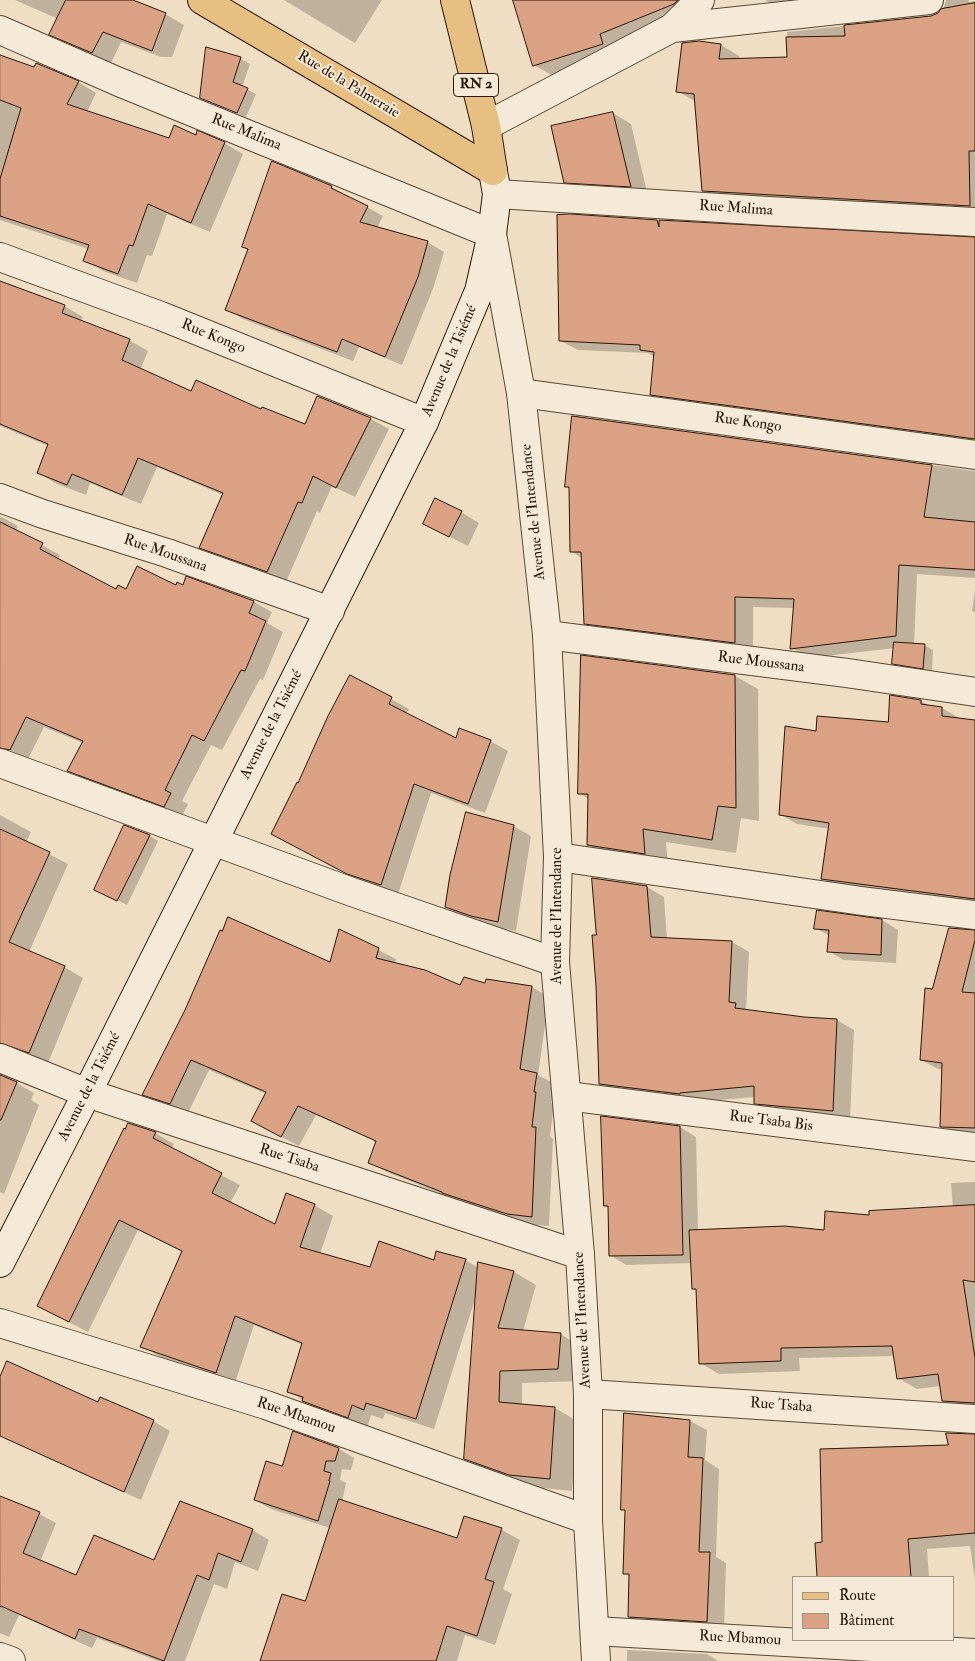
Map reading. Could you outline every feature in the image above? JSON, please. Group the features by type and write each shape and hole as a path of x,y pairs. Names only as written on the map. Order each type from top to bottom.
{"main road":[{"name":"Rue de la Palmeraie","path":"202,0 495,183"},
{"name":"RN 2","path":"455,0 486,126 495,183"}],"street":[{"path":"486,126 672,28 700,0"},
{"path":"672,28 929,0"},
{"name":"Rue Malima","path":"0,30 119,82 492,234"},
{"name":"Rue Malima","path":"495,183 768,211 975,222"},
{"name":"Avenue de la Tsiémé","path":"0,1263 424,422 479,291 492,234 495,183"},
{"name":"Avenue de l'Intendance","path":"492,234 522,393 547,636 558,857 556,962 580,1255 588,1394 588,1520 596,1661"},
{"name":"Rue Kongo","path":"0,258 161,316 424,422"},
{"name":"Rue Kongo","path":"522,393 975,455"},
{"name":"Rue Moussana","path":"0,498 43,514 167,553 330,611"},
{"name":"Rue Moussana","path":"547,636 847,673 975,692"},
{"path":"0,763 352,892 556,962"},
{"path":"558,857 862,901 975,915"},
{"name":"Rue Tsaba","path":"0,1058 87,1093 580,1255"},
{"name":"Rue Tsaba Bis","path":"566,1096 975,1147"},
{"name":"Rue Mbamou","path":"0,1324 266,1405 588,1520"},
{"name":"Rue Tsaba","path":"588,1394 975,1419"},
{"name":"Rue Mbamou","path":"595,1630 975,1653"},
{"path":"0,1657 11,1661"}],"building":[{"path":"66,0 133,0 166,13 152,51 103,32 92,53 49,35"},
{"path":"513,0 678,0 674,4 600,34 603,44 533,66"},
{"path":"975,3 975,151 969,151 970,206 702,191 694,94 676,92 682,43 699,41 721,44 719,59 787,57 786,37 845,36 844,25 931,16 938,13 941,9"},
{"path":"206,47 241,57 233,82 248,88 237,113 200,98"},
{"path":"0,55 34,67 36,63 79,81 67,104 169,138 174,125 196,135 197,130 225,142 191,223 148,204 133,246 129,245 118,274 83,261 89,245 0,216 0,179 21,108 0,100"},
{"path":"613,112 631,187 564,183 551,126"},
{"path":"272,161 332,186 331,188 368,206 360,222 428,241 418,277 385,357 342,339 337,352 225,310 248,249 242,247"},
{"path":"571,214 657,220 659,227 659,220 975,237 975,439 650,395 654,352 640,350 640,345 559,341 557,215"},
{"path":"0,281 65,305 62,313 130,339 122,360 191,391 196,380 261,409 262,407 305,424 317,396 371,418 336,488 313,476 302,503 298,502 267,572 199,548 223,493 138,458 122,495 72,474 67,485 37,473 48,444 0,424"},
{"path":"572,416 932,465 924,517 975,522 975,570 899,565 896,636 790,649 794,599 735,597 735,643 584,624 581,552 570,552 569,487 565,487"},
{"path":"435,498 462,511 449,537 423,524"},
{"path":"0,522 43,543 40,549 116,589 118,585 126,589 137,566 176,585 177,582 183,585 186,576 254,601 249,613 266,621 245,671 241,670 204,741 192,735 165,790 171,793 164,807 67,771 83,741 26,717 10,750 0,748"},
{"path":"894,642 925,644 923,669 892,664"},
{"path":"581,655 735,675 736,808 718,806 712,840 643,829 645,854 587,845 588,794 578,794"},
{"path":"350,675 392,697 389,704 456,738 459,728 491,740 468,804 414,784 381,885 347,874 271,834"},
{"path":"890,695 921,700 921,704 942,707 942,716 975,720 975,899 821,879 829,823 779,815 785,726 816,731 817,716 888,722"},
{"path":"466,812 514,825 498,922 471,916 445,907 450,875"},
{"path":"124,825 150,835 117,901 94,890"},
{"path":"0,829 50,852 9,942 65,966 29,1053 0,1043"},
{"path":"592,878 647,886 651,937 732,941 729,1002 736,1003 735,1008 804,1017 837,1019 833,1111 754,1104 754,1086 680,1094 599,1084 596,986 592,935 596,935"},
{"path":"817,910 882,919 881,955 827,952 829,930 814,929"},
{"path":"228,917 330,962 339,929 379,948 376,958 425,970 460,985 464,977 485,983 486,979 532,986 520,1069 537,1073 532,1127 536,1127 532,1217 507,1214 442,1193 368,1163 376,1141 298,1106 281,1137 251,1121 266,1092 191,1060 170,1104 142,1095 185,1010 220,930 222,931"},
{"path":"949,928 975,930 975,940 962,992 975,993 975,1128 940,1127 942,1063 920,1060 925,988 932,989"},
{"path":"0,1075 17,1082 1,1120 0,1120"},
{"path":"601,1116 680,1126 683,1255 609,1256 608,1206 604,1206"},
{"path":"128,1123 156,1132 153,1138 222,1173 212,1193 275,1224 286,1193 315,1204 300,1247 370,1267 379,1241 434,1260 436,1251 466,1259 416,1419 366,1403 364,1410 352,1405 348,1418 302,1401 303,1397 287,1392 302,1343 235,1316 216,1373 140,1347 182,1251 119,1220 69,1322 37,1306"},
{"path":"975,1205 975,1282 963,1280 975,1358 975,1403 942,1401 938,1374 897,1379 892,1346 781,1348 781,1361 699,1364 696,1289 692,1289 689,1230 785,1226 824,1230 825,1211 869,1215 869,1211"},
{"path":"478,1262 514,1271 498,1328 561,1333 558,1369 500,1371 499,1402 555,1407 550,1479 509,1475 464,1459"},
{"path":"7,1361 98,1402 100,1397 154,1420 124,1492 0,1436 0,1377"},
{"path":"624,1413 690,1420 688,1457 703,1458 699,1552 710,1552 707,1622 628,1617 629,1574 623,1574 625,1510 621,1510"},
{"path":"293,1431 339,1448 335,1461 326,1461 324,1471 331,1473 330,1481 318,1521 254,1500 266,1461 282,1466"},
{"path":"946,1433 975,1434 975,1533 908,1539 911,1576 817,1576 815,1543 822,1542 820,1449 948,1445"},
{"path":"0,1496 40,1512 23,1553 76,1575 94,1535 154,1560 180,1501 253,1529 241,1562 218,1553 209,1580 197,1575 164,1661 79,1629 75,1639 0,1607"},
{"path":"339,1499 457,1538 464,1516 502,1528 485,1579 494,1582 477,1636 447,1626 436,1661 260,1661 282,1594 305,1601"}]}
